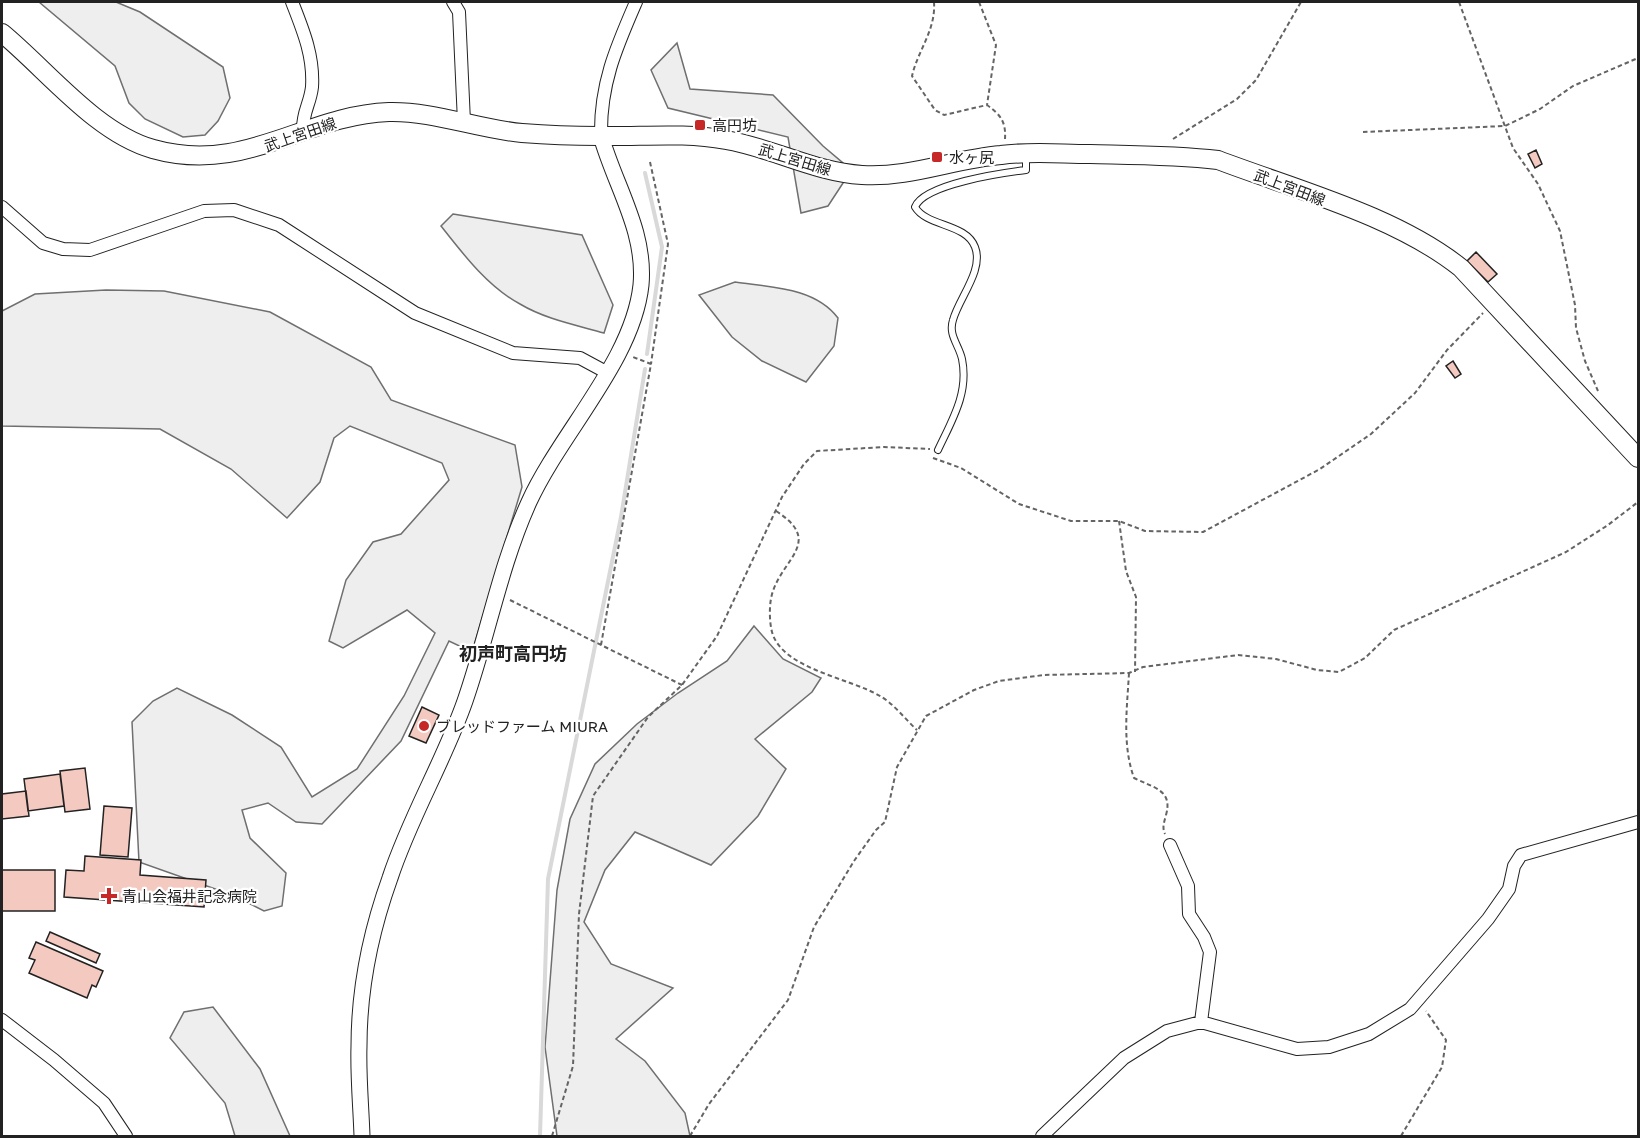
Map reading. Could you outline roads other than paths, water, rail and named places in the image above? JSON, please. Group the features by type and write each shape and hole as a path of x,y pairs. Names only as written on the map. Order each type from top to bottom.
{"main road":[{"name":"武上宮田線","path":"2,33 94,117 126,137 152,149 194,156 234,154 354,117 388,112 464,122 520,133 601,136 662,134 713,137 755,146 823,169 873,176 909,173 1005,154 1148,156 1218,160 1405,231 1434,247 1461,268 1638,458"}],"street":[{"path":"292,2 307,39 313,62 311,90 302,116 303,132"},
{"path":"453,2 459,12 464,122"},
{"path":"362,1137 358,1044 367,960 404,841 452,737 497,593 530,501 619,352 637,311 641,262 633,221 601,136 603,87 618,43 636,2"},
{"path":"2,207 43,243 90,250 204,211 234,210 279,225 416,314 513,353 580,358 606,372"},
{"path":"1042,1137 1124,1058 1167,1031 1201,1022 1298,1049 1329,1047 1369,1035 1410,1009 1488,918 1509,888 1514,866 1521,855 1638,822"},
{"path":"1170,845 1188,886 1189,914 1210,952 1201,1022"},
{"path":"2,1020 104,1103 126,1137"}],"lane":[{"path":"938,450 962,400 962,358 952,339 951,323 977,262 975,245 959,231 920,214 915,207 925,194 991,175 1026,170 1026,154"}],"waterway":[{"path":"645,173 662,247 647,354"},
{"path":"540,1136 548,879 621,517 645,369"}],"place":[{"name":"高円坊","path":"700,125"},
{"name":"水ヶ尻","path":"937,157"},
{"name":"ブレッドファーム MIURA","path":"424,726"},
{"name":"青山会福井記念病院","path":"109,896"}],"district":[{"name":"初声町高円坊","path":"513,653"}]}
